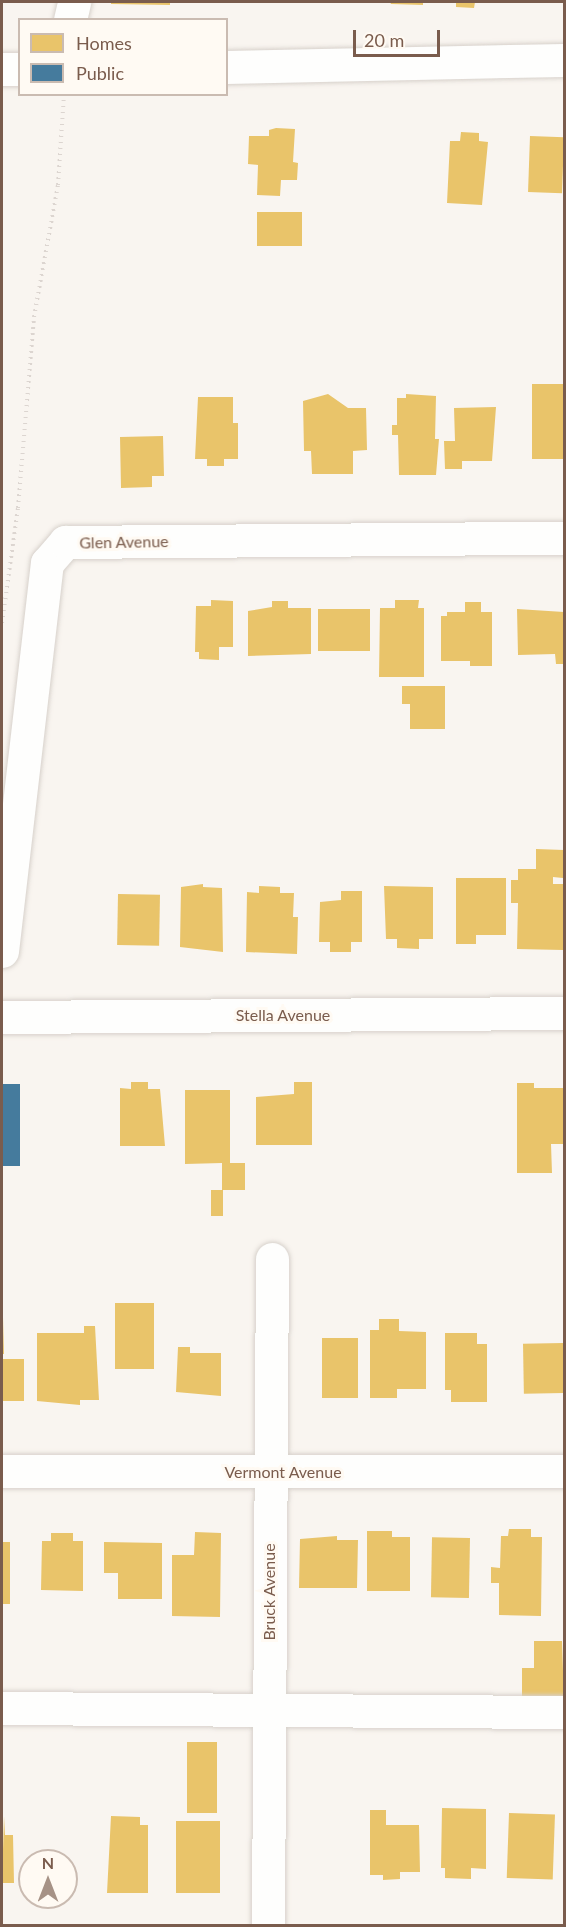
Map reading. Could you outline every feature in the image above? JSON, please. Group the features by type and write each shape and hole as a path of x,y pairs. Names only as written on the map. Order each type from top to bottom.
{"street":[{"path":"70,18 74,2"},
{"path":"228,67 564,60"},
{"path":"2,69 18,69"},
{"name":"Glen Avenue","path":"2,951 47,563 65,542 564,538"},
{"name":"Stella Avenue","path":"2,1017 564,1013"},
{"name":"Bruck Avenue","path":"268,1926 272,1259"},
{"name":"Vermont Avenue","path":"2,1471 564,1471"},
{"path":"2,1708 269,1712 564,1712"}],"path":[{"path":"2,623 18,508 34,317 58,185 64,96"}],"building: Homes":[{"path":"111,2 170,2 170,5 111,4"},
{"path":"390,2 423,2 423,5 391,4"},
{"path":"456,2 475,2 474,8 456,7"},
{"path":"295,129 293,162 298,163 297,180 281,180 280,196 257,195 258,165 248,164 249,136 269,136 269,130"},
{"path":"461,132 479,133 479,141 488,142 482,205 447,203 450,141 460,141"},
{"path":"530,136 564,137 562,193 528,192"},
{"path":"257,212 302,212 302,246 257,246"},
{"path":"532,384 564,384 564,459 532,459"},
{"path":"328,394 348,408 366,408 367,450 353,451 353,474 312,474 311,451 304,451 303,401"},
{"path":"406,394 436,396 435,439 439,439 436,475 399,475 398,435 392,435 392,425 397,425 397,398 406,398"},
{"path":"198,397 233,397 233,423 238,423 238,459 224,459 224,466 207,466 207,459 195,459"},
{"path":"496,407 492,461 462,461 462,469 445,469 444,441 455,441 454,408"},
{"path":"163,436 164,476 152,476 152,487 121,488 120,437"},
{"path":"211,600 233,601 233,647 219,647 219,660 199,659 199,652 195,652 196,606 211,606"},
{"path":"395,600 419,600 418,608 424,608 424,677 379,677 380,608 395,608"},
{"path":"272,601 288,601 288,608 311,608 311,654 248,656 248,611 272,607"},
{"path":"465,602 481,602 481,612 492,612 492,666 470,666 470,661 441,661 441,616 447,616 447,612 465,612"},
{"path":"318,609 370,609 370,651 318,651"},
{"path":"517,609 564,612 564,664 556,664 555,654 518,655"},
{"path":"402,686 445,686 445,729 410,729 410,704 402,704"},
{"path":"536,849 564,850 563,878 553,877 553,884 563,884 563,950 517,949 518,903 511,903 511,880 518,880 518,869 536,869"},
{"path":"456,878 506,878 506,935 476,935 476,944 456,944"},
{"path":"203,884 203,887 222,888 223,952 180,947 181,887"},
{"path":"259,886 280,887 280,893 294,893 293,917 298,917 297,954 246,952 247,892 259,893"},
{"path":"384,886 433,887 433,939 419,939 419,949 397,948 397,939 386,939"},
{"path":"341,891 362,891 362,942 351,942 351,952 330,952 330,942 319,942 320,902 341,900"},
{"path":"118,894 160,895 159,946 117,945"},
{"path":"131,1082 148,1082 148,1089 160,1089 165,1146 120,1146 120,1088 131,1089"},
{"path":"294,1082 312,1082 312,1145 256,1145 256,1097 294,1094"},
{"path":"517,1083 534,1083 534,1088 564,1088 564,1144 551,1144 552,1173 517,1173"},
{"path":"185,1090 230,1090 230,1163 245,1163 245,1190 223,1190 223,1216 211,1216 211,1190 222,1190 222,1163 185,1164"},
{"path":"115,1303 154,1303 154,1369 115,1369"},
{"path":"3,1317 4,1354 2,1354"},
{"path":"379,1319 399,1319 399,1331 426,1332 426,1389 397,1389 397,1398 370,1398 370,1330 379,1330"},
{"path":"84,1326 95,1326 99,1400 80,1400 80,1405 37,1401 37,1333 84,1333"},
{"path":"445,1333 477,1333 477,1344 487,1344 487,1402 451,1402 451,1390 445,1390"},
{"path":"322,1338 358,1338 358,1398 322,1398"},
{"path":"563,1343 564,1393 524,1394 523,1344"},
{"path":"178,1347 190,1347 190,1353 221,1353 221,1396 176,1392"},
{"path":"2,1359 24,1359 24,1401 2,1401"},
{"path":"509,1529 531,1529 531,1537 542,1537 541,1616 499,1615 499,1583 491,1583 491,1567 500,1568 501,1536 508,1536"},
{"path":"367,1531 392,1531 392,1537 410,1537 410,1591 367,1591"},
{"path":"195,1532 221,1533 220,1617 172,1616 172,1555 194,1555"},
{"path":"51,1533 73,1533 73,1541 83,1541 83,1591 41,1590 42,1541 51,1541"},
{"path":"337,1536 337,1540 358,1540 357,1588 299,1588 300,1539"},
{"path":"432,1537 470,1538 469,1598 431,1597"},
{"path":"2,1542 10,1542 10,1604 2,1604"},
{"path":"104,1542 162,1543 162,1599 118,1599 118,1573 104,1573"},
{"path":"534,1641 562,1641 564,1701 522,1701 522,1668 534,1668"},
{"path":"187,1742 217,1742 217,1813 187,1813"},
{"path":"442,1808 486,1809 486,1869 471,1868 471,1879 445,1878 445,1868 441,1868"},
{"path":"370,1810 386,1810 386,1825 419,1825 420,1872 400,1872 400,1879 383,1880 383,1875 370,1875"},
{"path":"509,1813 555,1815 553,1880 507,1878"},
{"path":"4,1816 5,1835 13,1835 14,1883 2,1883"},
{"path":"111,1816 140,1817 140,1825 148,1825 148,1893 107,1893"},
{"path":"176,1821 220,1821 220,1893 176,1893"}],"building: Public":[{"path":"2,1084 20,1084 20,1166 2,1166"}]}
